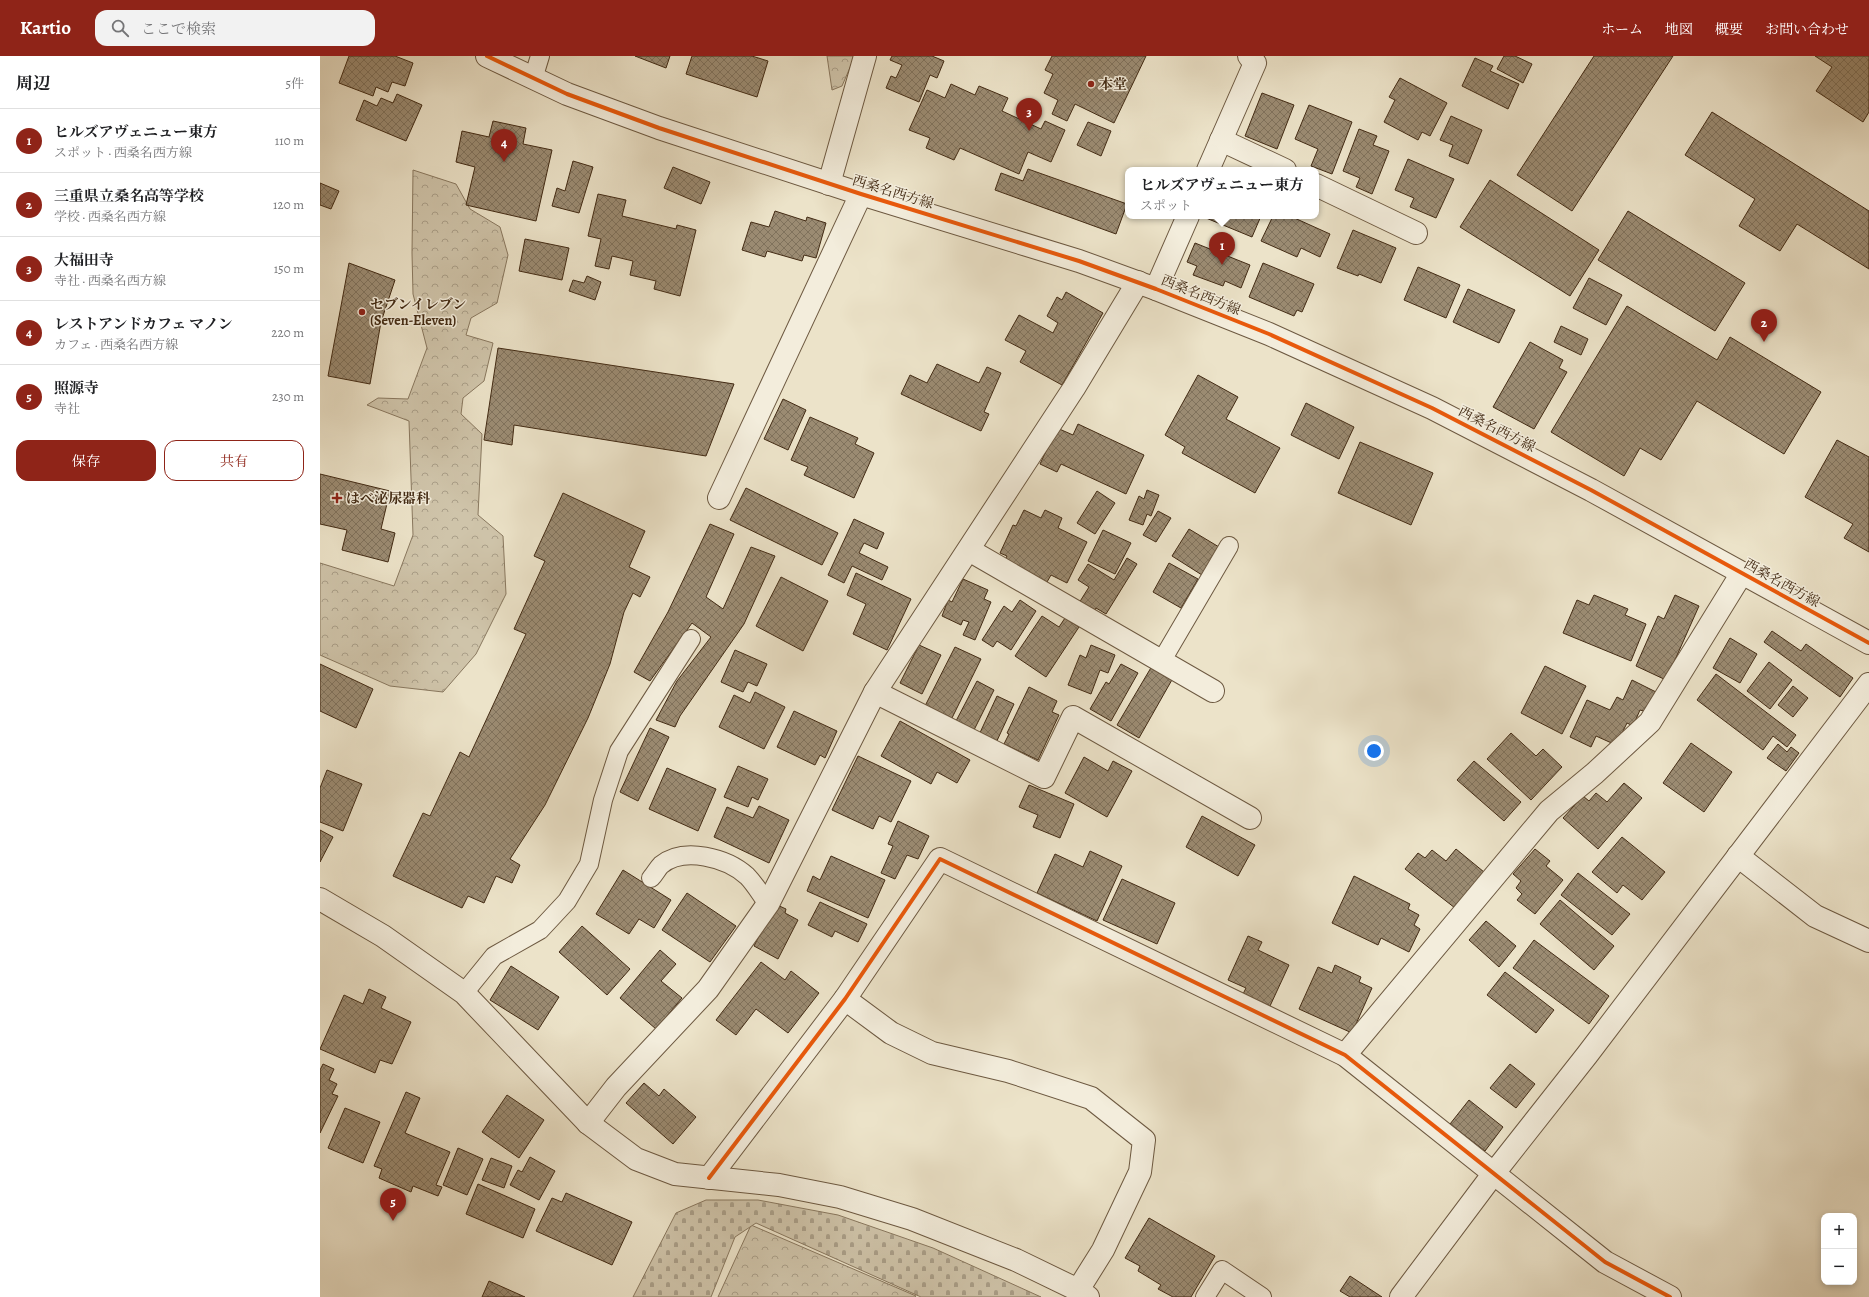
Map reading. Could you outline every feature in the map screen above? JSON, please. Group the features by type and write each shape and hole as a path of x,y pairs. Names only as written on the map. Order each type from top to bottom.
{"street":[{"name":"西桑名西方線","path":"487,56 532,79 567,94 659,128 829,184 1079,261 1269,334 1432,408 1591,490 1869,643"},
{"path":"829,184 865,56"},
{"path":"1209,167 1256,63 1249,56"},
{"path":"1221,140 1279,167"},
{"path":"1319,186 1416,233"},
{"path":"719,498 861,194"},
{"path":"588,1123 616,1087 708,989 768,904 875,692 1074,388 1147,286 1186,219"},
{"path":"969,550 1213,691"},
{"path":"1345,1055 1549,811 1595,773 1650,722 1742,573"},
{"path":"1401,1297 1494,1173 1587,1055 1869,684"},
{"path":"875,692 1044,777 1074,717 1250,818"},
{"path":"1738,856 1815,916 1869,941"},
{"path":"709,1178 845,999 940,859 1345,1055 1605,1262 1670,1297"},
{"path":"320,899 383,936 464,993 588,1123 636,1159 675,1174 779,1185 840,1197 912,1219 1016,1260 1083,1294 1140,1172 1144,1140 1091,1098 1008,1071 932,1053 891,1033 845,999"}],"lane":[{"path":"532,79 540,56"},
{"path":"1161,662 1229,546"},
{"path":"464,993 494,956 540,930 567,902 589,864 603,800 619,751 691,639"},
{"path":"652,878 661,865 680,856 701,855 726,863 747,876 768,904"},
{"path":"1205,1297 1222,1270 1262,1297"}],"green space":[{"path":"827,56 855,56 842,86 832,90"},
{"path":"413,170 456,184 470,209 500,227 508,255 497,303 471,318 466,335 493,343 484,381 463,398 461,414 482,434 478,515 503,536 506,594 476,654 443,692 390,686 320,655 320,563 394,586 413,535 409,421 367,405 378,398 408,399 427,348 413,294"},
{"path":"706,1200 758,1200 838,1215 933,1248 1041,1297 921,1297 756,1223 735,1237 711,1297 633,1297 676,1213"},
{"path":"751,1225 916,1296 718,1297"}],"building":[{"path":"349,56 395,56 413,63 405,86 392,82 388,92 376,87 373,96 339,83"},
{"path":"635,56 670,56 666,68"},
{"path":"692,56 752,56 768,61 757,97 686,74"},
{"path":"892,56 932,56 944,61 937,78 930,75 919,102 886,88 891,76 896,78 902,65 890,60"},
{"name":"本堂","path":"1052,56 1146,56 1114,123 1075,104 1067,121 1052,114 1058,100 1044,93 1053,74 1045,70"},
{"path":"1504,56 1515,56 1532,64 1523,83 1497,69"},
{"path":"1594,56 1673,56 1572,211 1517,175"},
{"path":"1815,56 1869,56 1869,112 1863,122 1816,91 1832,67"},
{"path":"1475,58 1493,66 1490,71 1519,84 1508,109 1462,86"},
{"path":"1400,78 1447,103 1430,136 1422,132 1418,140 1384,122 1395,100 1389,97"},
{"path":"951,84 975,95 979,86 1008,98 1002,111 1041,129 1045,121 1065,130 1051,162 1028,152 1019,174 960,148 954,160 926,148 930,138 909,130 927,90 945,98"},
{"path":"1262,93 1294,105 1277,149 1245,136"},
{"path":"397,94 422,105 406,141 356,120 364,100 377,106 381,98 393,103"},
{"path":"1309,105 1352,122 1332,174 1319,169 1319,167 1311,166 1318,149 1295,139"},
{"path":"1712,112 1869,211 1869,269 1797,224 1780,251 1739,226 1755,199 1685,155"},
{"path":"1451,116 1482,130 1468,164 1449,156 1453,145 1440,140"},
{"path":"493,121 526,128 523,144 552,150 536,221 466,205 475,167 456,162 462,131 489,137"},
{"path":"1088,122 1111,131 1101,156 1077,145"},
{"path":"1359,129 1377,136 1373,145 1389,151 1372,194 1356,187 1360,178 1343,171"},
{"path":"1408,159 1454,179 1436,218 1410,207 1414,198 1395,190"},
{"path":"573,161 593,167 579,213 552,206 557,188 565,191"},
{"path":"673,167 710,182 701,204 664,188"},
{"path":"1028,169 1125,203 1125,209 1116,234 995,190 1001,173 1023,181"},
{"path":"1490,180 1599,250 1570,296 1460,227"},
{"path":"320,183 339,191 331,209 320,205"},
{"path":"598,194 626,200 622,216 676,229 677,225 696,230 680,296 654,289 656,281 630,275 633,261 612,256 609,269 595,266 601,239 588,236"},
{"path":"775,211 806,221 807,217 826,223 816,258 804,255 802,261 767,251 765,257 742,250 751,222 769,227"},
{"path":"1628,211 1745,283 1715,331 1598,260"},
{"path":"1208,219 1260,219 1252,237"},
{"path":"1272,219 1297,219 1330,234 1320,257 1301,248 1297,257 1261,241"},
{"path":"1353,230 1396,248 1381,283 1359,274 1358,276 1337,268"},
{"path":"525,239 569,248 562,280 519,271"},
{"path":"1195,243 1250,265 1241,288 1225,281 1223,286 1193,275 1197,266 1187,262"},
{"path":"349,263 395,280 381,322 370,384 328,376"},
{"path":"1263,263 1314,284 1302,312 1297,310 1294,316 1249,297"},
{"path":"1418,267 1460,285 1446,318 1404,300"},
{"path":"587,276 601,282 595,300 569,291 573,280 584,283"},
{"path":"1589,278 1622,295 1606,325 1573,308"},
{"path":"1468,289 1515,310 1499,343 1453,322"},
{"path":"1066,292 1103,313 1062,385 1020,362 1026,351 1005,340 1019,315 1053,333 1058,323 1047,316 1057,297 1062,300"},
{"path":"1627,306 1717,360 1730,337 1821,392 1784,454 1697,401 1661,460 1640,448 1624,476 1551,432"},
{"path":"1561,326 1588,339 1581,355 1554,342"},
{"path":"1530,342 1563,360 1559,368 1567,372 1534,429 1493,407"},
{"path":"498,348 734,384 706,456 514,425 512,445 484,440"},
{"path":"937,364 979,383 987,367 1001,373 984,412 989,414 981,431 901,394 910,375 927,383"},
{"path":"1198,375 1238,397 1226,419 1280,448 1255,493 1182,453 1185,447 1165,435"},
{"path":"783,399 806,410 788,450 764,439"},
{"path":"1306,403 1354,427 1339,459 1291,435"},
{"path":"810,417 858,438 855,444 874,453 854,498 804,475 808,467 791,460"},
{"path":"1078,424 1144,455 1126,494 1061,464 1057,472 1040,464 1057,428 1073,435"},
{"path":"1837,440 1869,457 1869,552 1844,538 1853,524 1805,497"},
{"path":"1360,442 1433,473 1411,525 1338,493"},
{"path":"320,474 390,491 381,529 395,533 388,562 342,550 347,530 320,524"},
{"path":"746,488 838,533 822,565 730,520"},
{"path":"1147,490 1159,495 1151,516 1147,514 1143,525 1129,520 1139,496 1144,499"},
{"path":"1097,491 1115,503 1095,534 1077,523"},
{"path":"563,493 645,531 629,567 650,577 640,597 633,593 624,612 610,664 588,718 545,805 510,859 520,865 512,883 496,876 484,903 468,896 462,908 393,876 423,813 430,816 460,752 469,757 526,634 514,629 545,561 534,556"},
{"path":"1024,510 1041,518 1045,510 1062,518 1058,528 1087,542 1067,583 1051,575 1047,582 1004,562 1007,556 1000,553 1013,525 1016,526"},
{"path":"1158,511 1171,518 1156,542 1143,535"},
{"path":"854,519 884,533 877,549 864,543 859,553 888,567 882,580 852,566 844,583 828,575"},
{"path":"710,524 734,534 706,597 723,609 751,547 775,556 744,624 680,716 675,727 656,720 677,681 711,637 692,623 650,681 634,672 668,612"},
{"path":"1189,529 1219,547 1202,575 1172,556"},
{"path":"1103,530 1131,543 1115,574 1088,561"},
{"path":"1127,558 1137,564 1106,614 1096,608 1094,612 1079,603 1089,587 1078,580 1088,564 1114,580"},
{"path":"1169,563 1198,579 1181,608 1153,592"},
{"path":"856,573 911,599 887,650 853,634 866,604 847,595"},
{"path":"781,577 828,601 803,651 756,626"},
{"path":"963,579 988,590 984,599 991,602 975,640 963,635 969,622 963,620 961,625 942,616 948,600 952,602"},
{"path":"1594,595 1628,609 1625,615 1646,624 1631,661 1563,633 1577,600 1589,605"},
{"path":"1675,595 1699,606 1666,680 1636,666 1658,616 1664,619"},
{"path":"1020,600 1036,611 1011,650 997,641 993,647 982,640 1004,606 1012,612"},
{"path":"1042,616 1059,627 1065,618 1079,627 1046,677 1015,656"},
{"path":"1772,631 1801,651 1806,644 1853,678 1840,697 1764,642"},
{"path":"1730,638 1757,654 1740,683 1713,668"},
{"path":"919,645 941,655 922,694 900,683"},
{"path":"1091,645 1115,655 1108,673 1100,670 1091,694 1068,685 1080,655 1086,658"},
{"path":"955,647 981,659 951,720 925,706"},
{"path":"735,650 767,664 757,686 748,682 743,692 721,682"},
{"path":"1769,662 1792,680 1770,709 1747,691"},
{"path":"320,664 373,689 356,728 320,711"},
{"path":"1121,664 1138,673 1111,721 1090,709 1106,682 1109,684"},
{"path":"1152,666 1173,678 1139,738 1117,725"},
{"path":"1545,666 1586,686 1562,734 1521,713"},
{"path":"1716,674 1796,735 1787,747 1773,736 1763,750 1697,700"},
{"path":"1632,680 1656,692 1647,712 1640,710 1633,726 1627,723 1616,745 1596,736 1591,747 1570,737 1587,700 1610,710 1617,697 1623,700"},
{"path":"977,681 994,690 974,730 956,721"},
{"path":"1793,686 1808,698 1793,717 1778,705"},
{"path":"1029,687 1057,701 1052,712 1059,715 1038,760 1004,744 1009,734 1007,733"},
{"path":"755,692 785,707 764,749 719,727 734,695 750,703"},
{"path":"997,696 1014,704 995,745 978,737"},
{"path":"794,711 837,731 825,758 820,755 815,765 777,747"},
{"path":"900,721 970,760 957,783 937,772 931,784 881,756"},
{"path":"650,728 669,737 638,801 620,792"},
{"path":"1511,733 1536,756 1543,749 1562,767 1531,800 1487,759"},
{"path":"1691,743 1732,772 1704,812 1663,783"},
{"path":"1778,744 1787,752 1791,747 1799,753 1786,771 1767,758"},
{"path":"858,756 911,781 891,822 879,816 873,829 832,810"},
{"path":"1084,757 1108,771 1113,761 1132,771 1107,817 1065,793"},
{"path":"1474,761 1521,802 1504,821 1457,780"},
{"path":"738,766 768,779 758,800 752,797 748,807 724,797"},
{"path":"667,768 716,789 698,831 649,809"},
{"path":"327,770 362,784 343,831 320,822 320,788"},
{"path":"1624,783 1642,798 1598,849 1563,818 1583,796 1589,801 1596,793 1607,802"},
{"path":"1029,785 1074,804 1060,838 1033,827 1038,815 1019,807"},
{"path":"759,806 789,820 769,863 714,837 727,807 753,818"},
{"path":"1202,816 1255,845 1238,876 1186,847"},
{"path":"898,821 929,836 918,859 907,855 895,879 881,873 893,846 888,844"},
{"path":"320,830 333,837 320,862"},
{"path":"1622,837 1665,872 1642,900 1623,885 1617,893 1592,872"},
{"path":"1456,849 1484,872 1455,908 1405,869 1418,853 1425,858 1432,850 1446,861"},
{"path":"1535,849 1550,861 1546,866 1563,880 1535,914 1517,900 1522,894 1516,888 1521,881 1513,874"},
{"path":"1090,851 1122,866 1097,921 1037,893 1055,854 1083,867"},
{"path":"831,856 885,880 868,918 807,891 813,876 820,880"},
{"path":"623,870 671,900 654,928 639,919 629,934 596,914"},
{"path":"1578,873 1630,914 1612,935 1561,895"},
{"path":"1354,876 1410,904 1408,909 1419,915 1414,925 1420,929 1409,952 1381,938 1378,945 1332,923"},
{"path":"1122,879 1175,903 1157,944 1103,920"},
{"path":"687,893 736,926 710,962 662,930"},
{"path":"1560,900 1614,946 1594,970 1540,924"},
{"path":"820,902 867,924 858,942 835,931 832,937 808,925"},
{"path":"775,904 786,909 785,913 798,920 778,959 754,946"},
{"path":"1486,921 1516,946 1499,967 1469,940"},
{"path":"582,926 630,969 607,995 559,952"},
{"path":"1248,936 1262,942 1258,950 1289,965 1270,1006 1243,994 1246,988 1228,980"},
{"path":"1534,940 1609,996 1589,1024 1513,968"},
{"path":"660,950 676,964 661,981 682,998 656,1029 620,998"},
{"path":"761,962 785,980 791,971 819,993 788,1033 756,1009 736,1035 716,1020"},
{"path":"1335,965 1361,977 1359,982 1372,988 1352,1033 1299,1009 1318,967 1332,973"},
{"path":"511,966 559,997 538,1030 490,1000"},
{"path":"1505,972 1554,1010 1536,1033 1487,995"},
{"path":"369,989 386,997 381,1008 411,1022 392,1064 380,1060 375,1073 320,1049 344,995 363,1004"},
{"path":"323,1064 334,1069 329,1080 337,1084 332,1094 338,1096 320,1133 320,1070"},
{"path":"1510,1064 1535,1084 1516,1108 1490,1088"},
{"path":"644,1083 659,1096 664,1089 696,1117 673,1144 626,1103"},
{"path":"406,1092 420,1098 405,1133 450,1152 436,1185 442,1187 438,1196 413,1186 411,1192 379,1178 382,1169 374,1166"},
{"path":"507,1095 544,1120 519,1158 482,1132"},
{"path":"1469,1100 1503,1127 1485,1151 1450,1124"},
{"path":"345,1108 380,1122 363,1163 328,1148"},
{"path":"458,1148 483,1159 467,1195 443,1185"},
{"path":"530,1157 555,1171 539,1200 510,1185 518,1170 522,1172"},
{"path":"491,1158 512,1166 504,1188 482,1180"},
{"path":"478,1184 535,1209 523,1238 466,1214"},
{"path":"566,1193 632,1222 612,1265 536,1231 552,1198 562,1202"},
{"path":"1149,1218 1215,1256 1191,1297 1173,1297 1158,1289 1161,1285 1138,1271 1140,1266 1125,1258"},
{"path":"1350,1276 1382,1297 1350,1297 1340,1291"},
{"path":"489,1281 525,1297 482,1297"}],"cycle path":[{"path":"487,56 567,94 659,128 861,194 1079,261 1156,289 1269,334 1432,408 1591,490 1869,643"},
{"path":"709,1178 845,999 940,859 1345,1055 1605,1262 1670,1297"}],"place":[{"name":"本堂","path":"1091,84"},
{"name":"大福田寺","path":"1029,131"},
{"name":"レストアンドカフェ マノン","path":"504,162"},
{"name":"ヒルズアヴェニュー東方","path":"1222,265"},
{"name":"セブンイレブン (Seven-Eleven)","path":"362,312"},
{"name":"三重県立桑名高等学校","path":"1764,342"},
{"name":"はべ泌尿器科","path":"337,498"},
{"name":"照源寺","path":"393,1221"}]}
